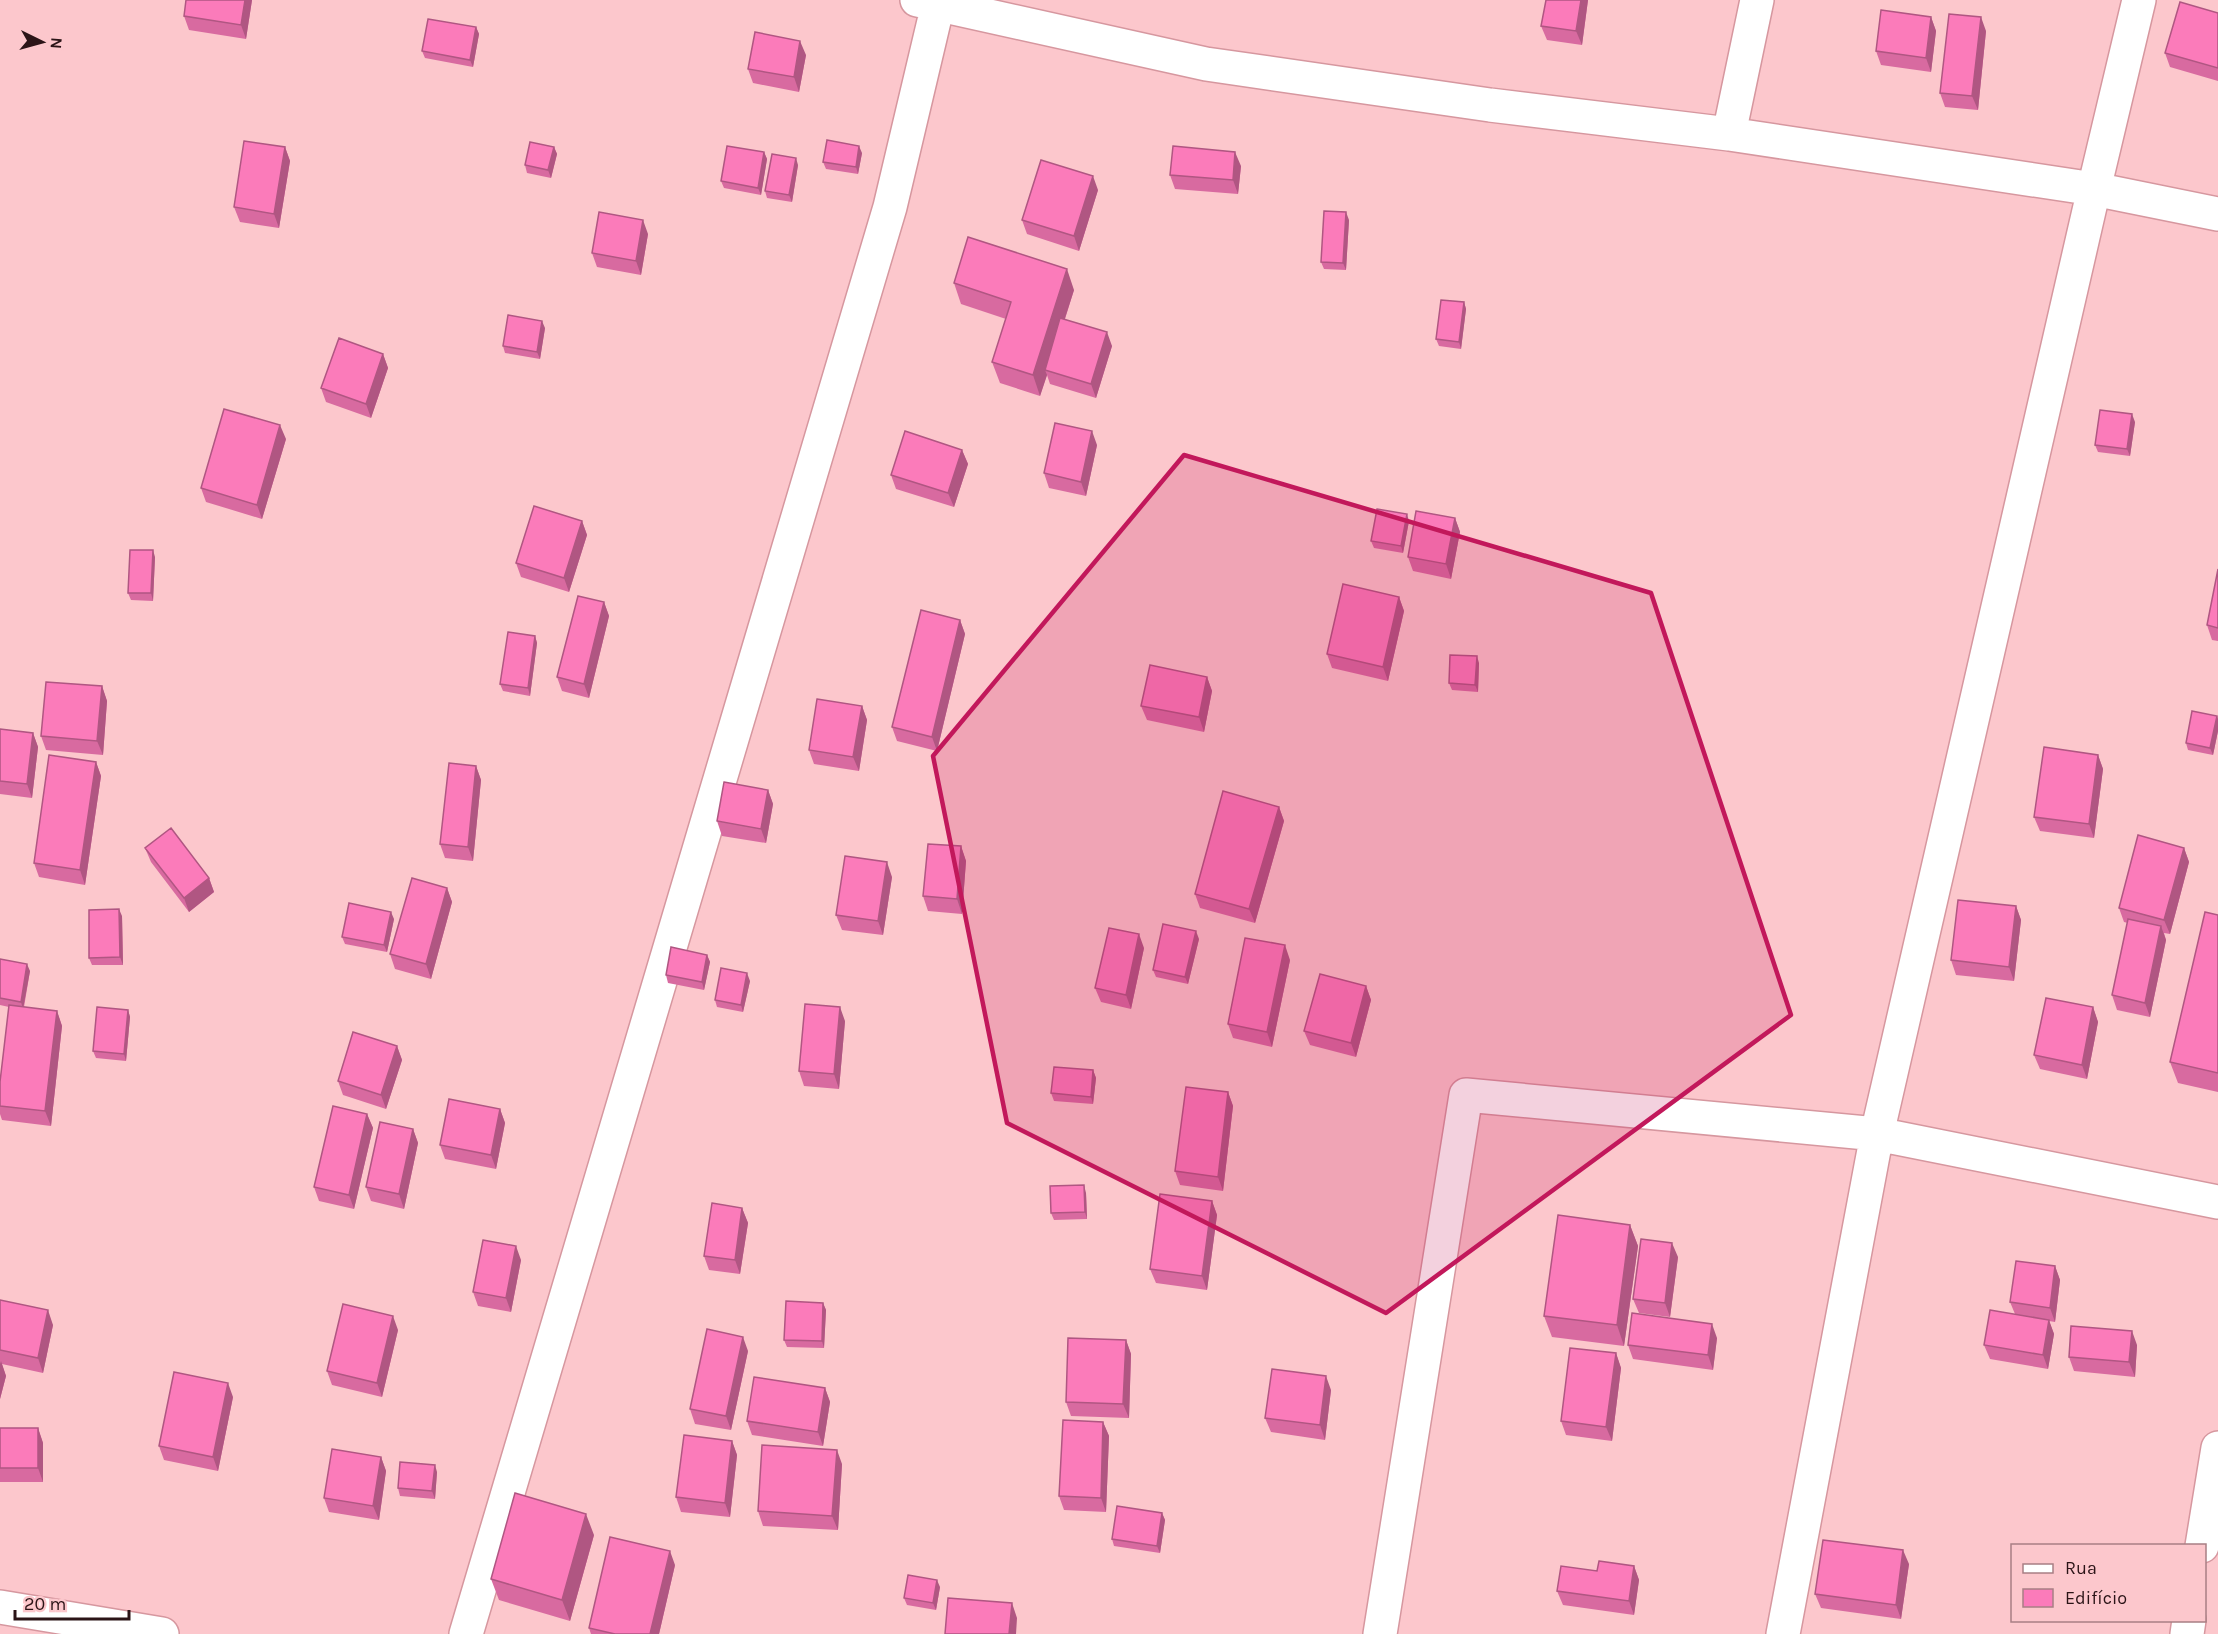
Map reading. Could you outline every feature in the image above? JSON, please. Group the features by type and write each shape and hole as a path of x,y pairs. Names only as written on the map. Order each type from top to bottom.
{"street":[{"path":"1729,134 1756,0"},
{"path":"1783,1634 1877,1134 2139,0"},
{"path":"466,1634 887,219 931,2 1206,64 1490,105 1729,134 2094,189 2218,214"},
{"path":"1380,1634 1466,1095 1877,1134 2218,1202"},
{"path":"2202,1544 2218,1448"},
{"path":"0,1606 162,1634"}],"highlighted area":[{"path":"1184,455 1651,593 1791,1015 1386,1313 1007,1123 933,756"}],"building":[{"path":"186,0 245,0 241,25 184,16"},
{"path":"1546,0 1581,0 1576,31 1541,26"},
{"path":"2180,2 2218,13 2218,68 2165,53"},
{"path":"1881,10 1931,17 1926,58 1876,51"},
{"path":"1949,14 1981,17 1972,96 1940,93"},
{"path":"428,19 476,27 470,60 422,51"},
{"path":"755,32 800,41 794,77 748,69"},
{"path":"827,140 859,146 856,167 823,162"},
{"path":"244,141 285,147 274,214 234,207"},
{"path":"530,142 554,147 548,170 525,165"},
{"path":"727,146 764,152 758,188 721,181"},
{"path":"1173,146 1235,152 1233,180 1170,175"},
{"path":"772,154 796,158 789,195 765,191"},
{"path":"1041,160 1093,176 1074,236 1022,220"},
{"path":"1324,211 1346,212 1343,263 1321,262"},
{"path":"599,212 643,220 636,261 592,253"},
{"path":"968,237 1067,269 1033,375 992,362 1011,302 954,283"},
{"path":"1441,300 1464,302 1459,342 1436,339"},
{"path":"508,315 542,321 537,352 503,346"},
{"path":"1060,318 1107,332 1091,384 1045,370"},
{"path":"339,338 383,354 366,404 321,388"},
{"path":"224,409 280,425 257,505 201,488"},
{"path":"2100,410 2132,414 2127,449 2095,445"},
{"path":"1055,423 1092,431 1081,482 1044,473"},
{"path":"905,431 962,450 948,493 891,475"},
{"path":"534,506 582,521 564,578 516,563"},
{"path":"1377,509 1407,514 1401,546 1371,541"},
{"path":"1416,511 1455,518 1446,564 1408,557"},
{"path":"130,550 153,550 151,593 128,593"},
{"path":"2218,569 2218,628 2207,625"},
{"path":"1343,584 1399,597 1383,667 1327,654"},
{"path":"578,596 604,602 584,684 557,677"},
{"path":"921,610 960,620 932,737 892,727"},
{"path":"508,632 535,636 528,688 500,684"},
{"path":"1450,655 1477,656 1475,685 1449,683"},
{"path":"1150,665 1207,677 1199,717 1141,706"},
{"path":"46,682 102,686 97,741 41,736"},
{"path":"817,699 862,706 853,757 809,750"},
{"path":"2192,711 2217,716 2210,748 2186,743"},
{"path":"0,729 33,733 27,784 0,781"},
{"path":"2044,747 2098,755 2089,824 2034,817"},
{"path":"49,755 96,762 80,870 34,863"},
{"path":"449,763 476,766 468,847 440,844"},
{"path":"724,782 768,790 761,829 717,821"},
{"path":"1223,791 1279,807 1249,909 1195,894"},
{"path":"171,828 209,878 184,898 145,848"},
{"path":"2138,835 2184,848 2164,920 2119,908"},
{"path":"928,844 961,846 957,899 923,896"},
{"path":"845,856 887,862 878,921 836,915"},
{"path":"412,878 447,888 426,964 390,954"},
{"path":"1958,900 2016,906 2009,967 1951,960"},
{"path":"349,903 391,912 384,945 342,937"},
{"path":"119,909 120,957 89,958 89,910"},
{"path":"2205,912 2218,915 2218,1073 2170,1062"},
{"path":"2128,919 2161,926 2145,1003 2112,995"},
{"path":"1163,924 1196,931 1185,977 1153,970"},
{"path":"1109,928 1139,934 1126,995 1095,988"},
{"path":"1245,938 1285,945 1267,1032 1228,1024"},
{"path":"671,947 707,955 702,982 666,975"},
{"path":"0,959 27,964 21,1002 0,998"},
{"path":"721,968 747,973 741,1005 715,1000"},
{"path":"1320,974 1366,986 1351,1043 1304,1031"},
{"path":"2046,998 2093,1007 2082,1065 2034,1055"},
{"path":"805,1004 840,1007 834,1074 799,1071"},
{"path":"9,1005 57,1011 45,1111 0,1106 0,1082"},
{"path":"97,1007 128,1010 124,1054 93,1051"},
{"path":"353,1032 397,1046 381,1095 338,1081"},
{"path":"1054,1067 1093,1070 1091,1097 1051,1093"},
{"path":"1186,1087 1228,1092 1218,1177 1175,1171"},
{"path":"449,1099 500,1109 491,1155 440,1145"},
{"path":"333,1106 367,1114 349,1195 314,1187"},
{"path":"380,1122 413,1129 399,1194 366,1187"},
{"path":"1084,1185 1085,1212 1051,1213 1050,1186"},
{"path":"1160,1194 1212,1201 1202,1276 1150,1269"},
{"path":"712,1203 742,1208 735,1260 704,1256"},
{"path":"1558,1215 1630,1225 1617,1325 1544,1316"},
{"path":"1641,1239 1672,1243 1665,1303 1633,1299"},
{"path":"483,1240 516,1246 506,1298 473,1292"},
{"path":"2016,1261 2055,1266 2050,1308 2010,1302"},
{"path":"0,1300 48,1310 38,1358 0,1350"},
{"path":"786,1301 823,1303 822,1341 784,1340"},
{"path":"343,1304 393,1316 377,1383 327,1371"},
{"path":"1990,1310 2049,1320 2043,1355 1984,1345"},
{"path":"1632,1313 1712,1324 1708,1355 1628,1345"},
{"path":"2071,1326 2132,1331 2129,1362 2069,1357"},
{"path":"707,1329 743,1337 726,1416 690,1409"},
{"path":"1068,1338 1126,1340 1123,1404 1066,1402"},
{"path":"1570,1348 1616,1353 1606,1427 1561,1421"},
{"path":"1272,1369 1326,1376 1320,1425 1265,1418"},
{"path":"174,1372 228,1383 213,1457 159,1446"},
{"path":"754,1377 825,1388 818,1432 747,1421"},
{"path":"1063,1420 1103,1422 1101,1498 1059,1496"},
{"path":"0,1428 38,1428 38,1468 0,1468"},
{"path":"684,1435 732,1441 725,1503 676,1497"},
{"path":"762,1445 837,1450 832,1516 758,1511"},
{"path":"332,1449 381,1457 373,1506 324,1498"},
{"path":"400,1462 435,1465 432,1491 398,1488"},
{"path":"515,1493 586,1514 562,1600 491,1579"},
{"path":"1117,1506 1162,1513 1157,1546 1112,1539"},
{"path":"610,1537 670,1551 650,1634 615,1634 589,1628"},
{"path":"1823,1540 1903,1550 1896,1605 1815,1594"},
{"path":"1599,1561 1634,1566 1629,1601 1557,1591 1561,1566 1597,1571"},
{"path":"908,1575 937,1580 933,1603 904,1598"},
{"path":"948,1598 1012,1603 1009,1634 945,1634"}]}
